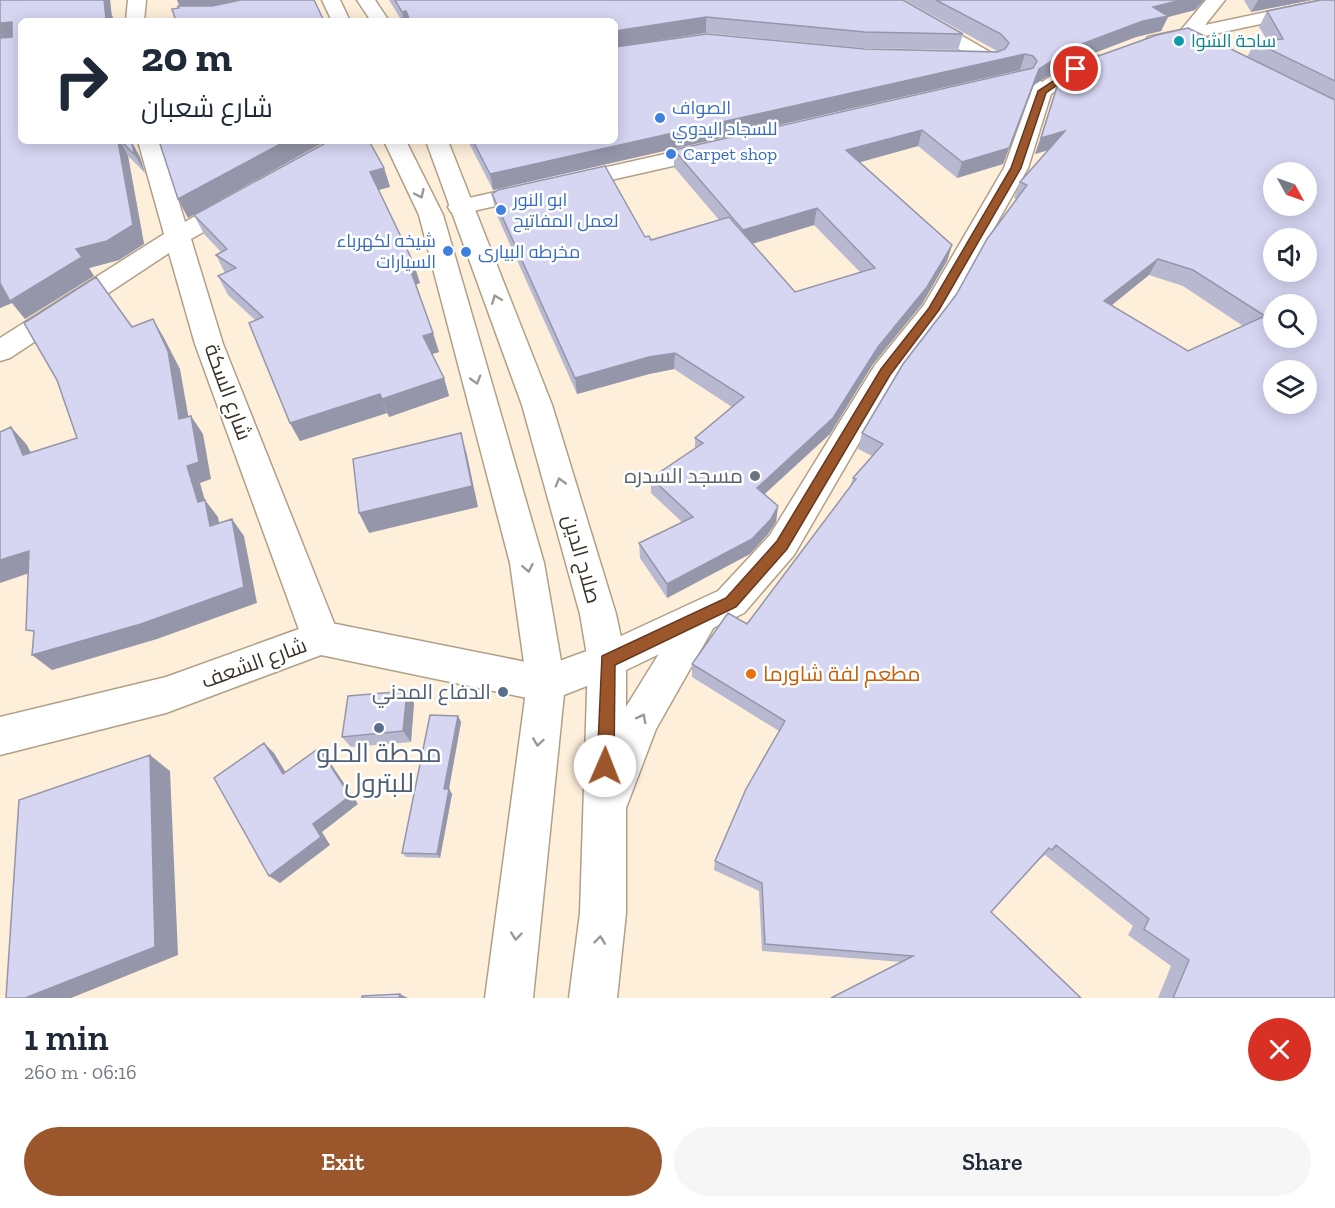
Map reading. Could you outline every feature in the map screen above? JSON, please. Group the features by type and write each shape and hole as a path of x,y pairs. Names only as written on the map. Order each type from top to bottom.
{"main road":[{"path":"135,18 137,0"},
{"path":"331,0 340,18"},
{"path":"366,0 378,18"},
{"path":"887,0 992,59 1042,91"},
{"path":"1197,41 1216,0"},
{"path":"546,684 607,661 731,602 782,545 885,372 934,310 1016,168 1042,91 1076,69 1129,49 1197,41 1335,3"},
{"path":"945,58 992,59"},
{"path":"997,83 1020,78"},
{"name":"شارع السكة","path":"150,144 209,344 321,638"},
{"path":"396,144 430,215 484,406 527,563 546,684 509,998"},
{"name":"صلاح الدين","path":"438,144 460,207 537,405 598,614 607,661 603,913 593,998"},
{"path":"460,207 738,145"},
{"path":"0,351 176,237 257,192"},
{"path":"604,811 640,720 702,616"},
{"name":"شارع الشعف","path":"0,736 166,695 321,638 546,684"}],"building":[{"path":"0,0 104,0 106,18 18,18 18,144 119,144 133,225 107,241 76,249 82,257 10,301 0,283 0,38 12,37 12,22 0,23"},
{"path":"241,0 314,0 323,18 175,18 172,9 179,8 178,6 212,6"},
{"path":"395,0 903,0 963,34 865,32 706,17 618,31 618,18 409,18 406,11 402,12"},
{"path":"936,0 1181,0 1153,7 1168,16 1143,21 1074,47 1039,69 1009,148 962,162 922,130 846,150 952,245 927,287 878,347 833,418 757,488 778,506 771,519 752,539 667,584 639,543 693,517 651,478 703,443 695,438 744,397 675,353 649,357 575,378 492,194 498,190 605,166 645,237 649,236 651,240 729,217 795,292 875,268 817,208 743,230 674,150 1033,68 1037,61 1033,56 1025,54 490,174 475,144 618,144 618,47 707,34 865,49 997,52 1005,49 1009,43 1001,34"},
{"path":"1321,0 1335,0 1335,81 1255,42 1283,39 1267,11"},
{"path":"1188,28 1335,100 1335,998 1173,998 1189,960 1144,929 1149,919 1056,845 1052,850 1049,848 991,912 1081,998 831,998 913,956 765,944 762,883 715,861 746,789 785,721 692,664 728,613 747,624 856,479 853,478 883,444 862,433 903,364 956,295 987,239 1027,185 1020,182 1065,131 1041,138 1059,80 1090,59 1157,35","holes":["1158,259 1193,270 1263,315 1263,294 1317,294 1317,348 1263,348 1263,317 1188,351 1104,301"]},
{"path":"124,144 132,144 135,155"},
{"path":"160,144 280,144 178,199"},
{"path":"324,144 371,144 384,168 370,172 414,264 409,266 433,333 423,336 444,378 382,399 380,394 290,423 249,323 263,317 218,276 236,268 216,255 227,249 194,215"},
{"path":"96,277 132,327 153,319 168,351 179,419 191,416 199,462 187,466 198,502 205,500 210,526 232,519 244,587 141,624 32,655 34,631 26,630 29,551 0,560 0,432 11,427 23,455 77,438 57,380 24,323"},
{"path":"461,433 472,486 359,513 353,459"},
{"path":"407,691 403,731 342,737 348,696"},
{"path":"430,715 458,716 444,789 449,789 437,854 402,853"},
{"path":"264,743 283,774 319,748 350,796 313,824 321,837 269,876 214,778"},
{"path":"150,755 155,947 25,998 6,998 19,800"},
{"path":"400,994 399,998 362,998 362,996"}],"place":[{"name":"ساحة الشوا","path":"1179,41"},
{"name":"الصواف للسجاد اليدوي","path":"660,118"},
{"name":"Carpet shop","path":"671,154"},
{"name":"ابو النور لعمل المفاتيح","path":"501,210"},
{"name":"شيخه لكهرباء السيارات","path":"448,251"},
{"name":"مخرطه البيارى","path":"466,252"},
{"name":"مسجد السدره","path":"755,476"},
{"name":"مطعم لفة شاورما","path":"751,674"},
{"name":"الدفاع المدني","path":"503,692"},
{"name":"محطة الحلو للبترول","path":"379,728"}],"route":[{"path":"605,766 607,661 731,602 782,545 885,372 934,310 1016,168 1042,91 1076,69"}]}
